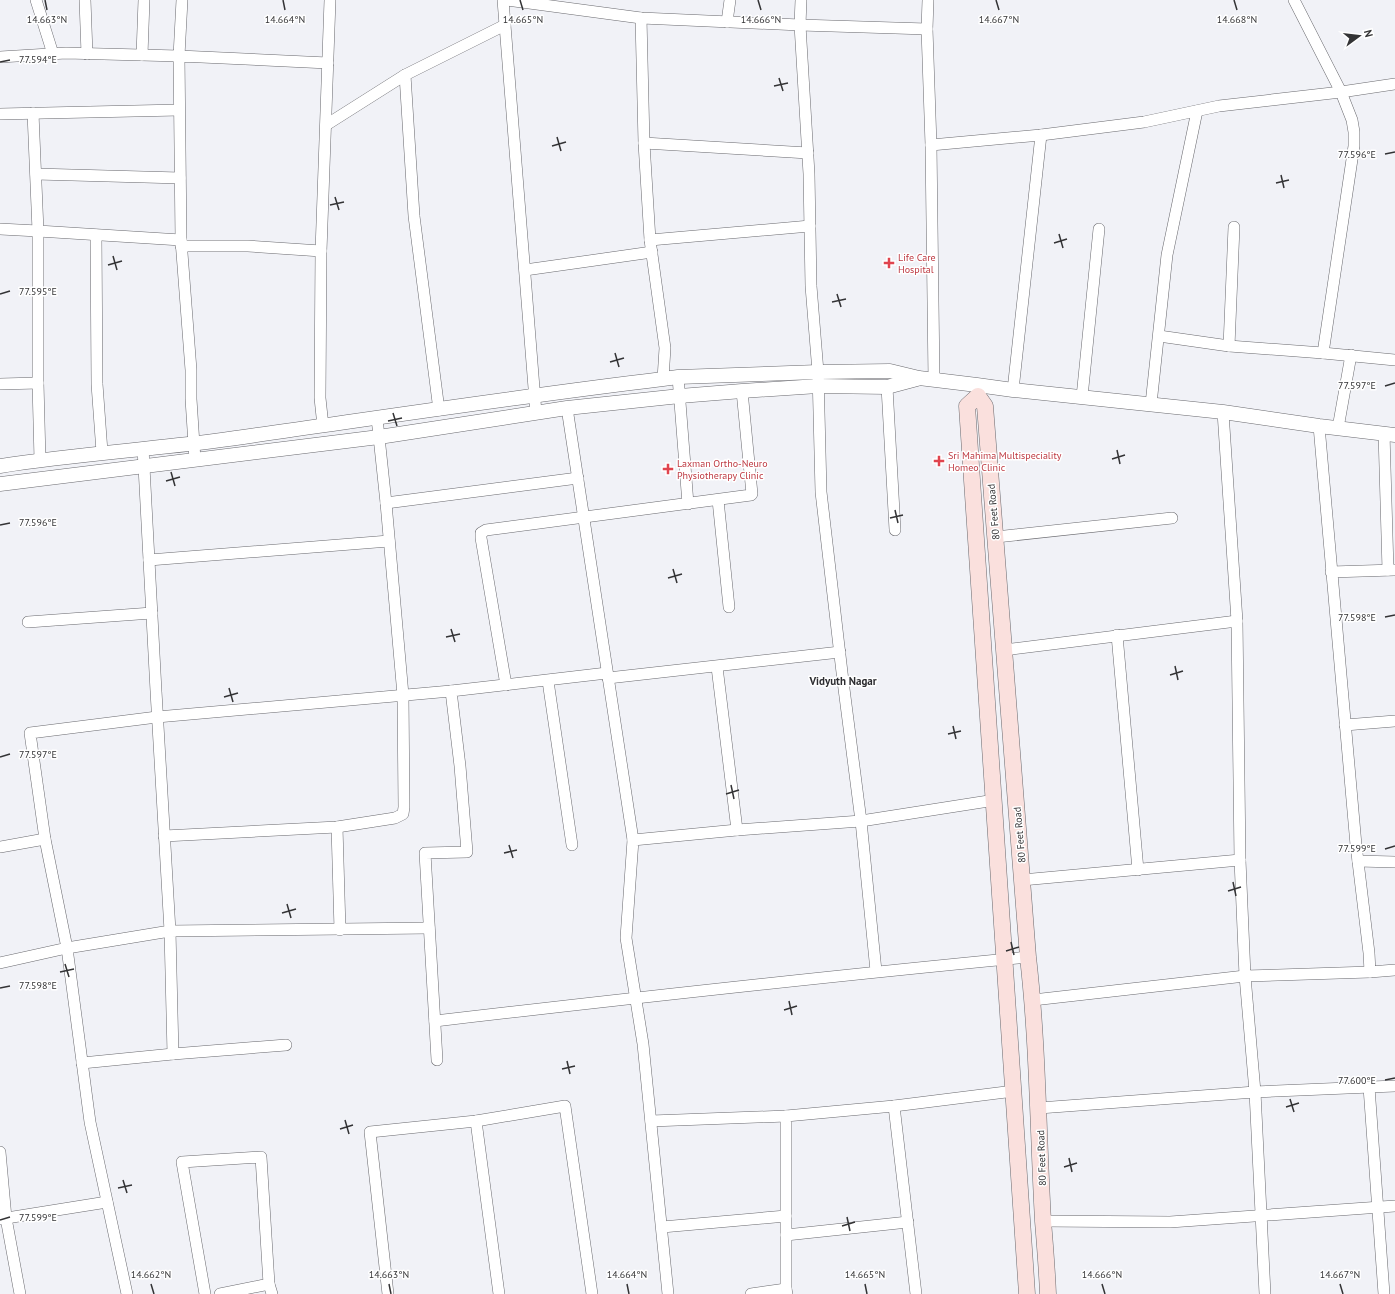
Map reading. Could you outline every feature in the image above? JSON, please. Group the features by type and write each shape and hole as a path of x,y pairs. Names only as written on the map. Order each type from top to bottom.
{"main road":[{"name":"80 Feet Road","path":"977,390 985,406 1028,957 1033,1000 1043,1221 1048,1294"},
{"name":"80 Feet Road","path":"977,390 967,406 1027,1294"}],"street":[{"path":"36,0 53,54"},
{"path":"85,0 87,54"},
{"path":"142,55 144,0"},
{"path":"182,0 179,56 181,243 192,370 195,460"},
{"path":"323,426 320,398 322,251 330,0"},
{"path":"503,0 536,412"},
{"path":"507,0 641,18 800,26 927,29"},
{"path":"727,22 730,0"},
{"path":"801,0 800,26 808,153 811,286 818,372 821,492 861,821 876,971"},
{"path":"928,0 927,29 934,379"},
{"path":"1294,0 1341,92 1352,120 1354,132 1354,146 1323,353"},
{"path":"641,18 644,143 650,240 665,348 663,379"},
{"path":"326,125 405,75 505,25"},
{"path":"0,57 53,54 142,55 328,63"},
{"path":"405,75 414,216 438,410"},
{"path":"930,145 1041,135 1144,122 1219,106 1341,92 1395,84"},
{"path":"0,114 179,110"},
{"path":"1151,404 1167,255 1197,111"},
{"path":"32,114 38,231 38,383 40,460"},
{"path":"1013,390 1041,135"},
{"path":"644,143 808,153"},
{"path":"36,174 180,178"},
{"path":"650,240 810,226"},
{"path":"1228,346 1234,227"},
{"path":"0,229 96,235 181,243 322,251"},
{"path":"1082,397 1099,229"},
{"path":"96,235 97,384 102,452"},
{"path":"525,270 652,252"},
{"path":"1159,336 1228,346 1351,355 1395,360"},
{"path":"1338,428 1351,355"},
{"path":"0,466 102,452 194,443 438,410 534,395 678,377 890,371 919,378 934,379 977,390 1013,390 1151,404 1389,434 1392,570 1331,572"},
{"path":"678,377 688,504"},
{"path":"0,484 379,437 567,408 680,396 818,386 887,387 919,378"},
{"path":"0,384 38,383"},
{"path":"887,387 895,530"},
{"path":"506,685 481,533 486,530 749,496 752,494 742,391"},
{"path":"567,408 633,840 626,938 643,1044 668,1294"},
{"path":"1222,412 1237,620 1240,860 1245,976 1254,1092 1265,1294"},
{"path":"164,836 337,827 395,818 403,814 402,695 386,503 377,418"},
{"path":"1319,426 1345,725 1370,972"},
{"path":"144,448 157,717 170,931 173,1054"},
{"path":"386,503 578,478"},
{"path":"718,500 729,607"},
{"path":"996,537 1172,518"},
{"path":"149,560 389,541"},
{"path":"28,622 152,613"},
{"path":"1004,650 1237,620"},
{"path":"1117,635 1138,870"},
{"path":"127,1294 90,1122 67,948 45,839 30,733 157,717 717,667 840,652"},
{"path":"717,667 737,830"},
{"path":"548,681 572,845"},
{"path":"437,1060 424,853 467,852 460,766 451,691"},
{"path":"1345,725 1395,721"},
{"path":"633,840 737,830 861,821 994,800"},
{"path":"337,827 340,930"},
{"path":"0,846 45,839"},
{"path":"1022,880 1240,860"},
{"path":"1358,861 1395,862"},
{"path":"0,963 67,948 170,931 429,928"},
{"path":"435,1021 635,997 876,971 1028,957"},
{"path":"1033,1000 1245,976 1395,970"},
{"path":"82,1063 286,1045"},
{"path":"1039,1108 1254,1092 1395,1086"},
{"path":"1369,1088 1384,1294"},
{"path":"650,1121 786,1116 894,1106 1014,1091"},
{"path":"388,1294 370,1132 476,1121 565,1106 592,1294"},
{"path":"894,1106 916,1294"},
{"path":"751,1294 787,1292 786,1116"},
{"path":"476,1121 499,1294"},
{"path":"0,1152 3,1218 20,1294"},
{"path":"205,1294 182,1162 261,1157 270,1289 220,1294"},
{"path":"3,1218 107,1202"},
{"path":"1043,1221 1170,1222 1395,1206"},
{"path":"662,1228 786,1216"},
{"path":"786,1235 908,1222"}],"place":[{"name":"Life Care Hospital","path":"889,263"},
{"name":"Sri Mahima Multispeciality Homeo Clinic","path":"939,461"},
{"name":"Laxman Ortho-Neuro Physiotherapy Clinic","path":"668,469"}],"district":[{"name":"Vidyuth Nagar","path":"843,681"}]}
